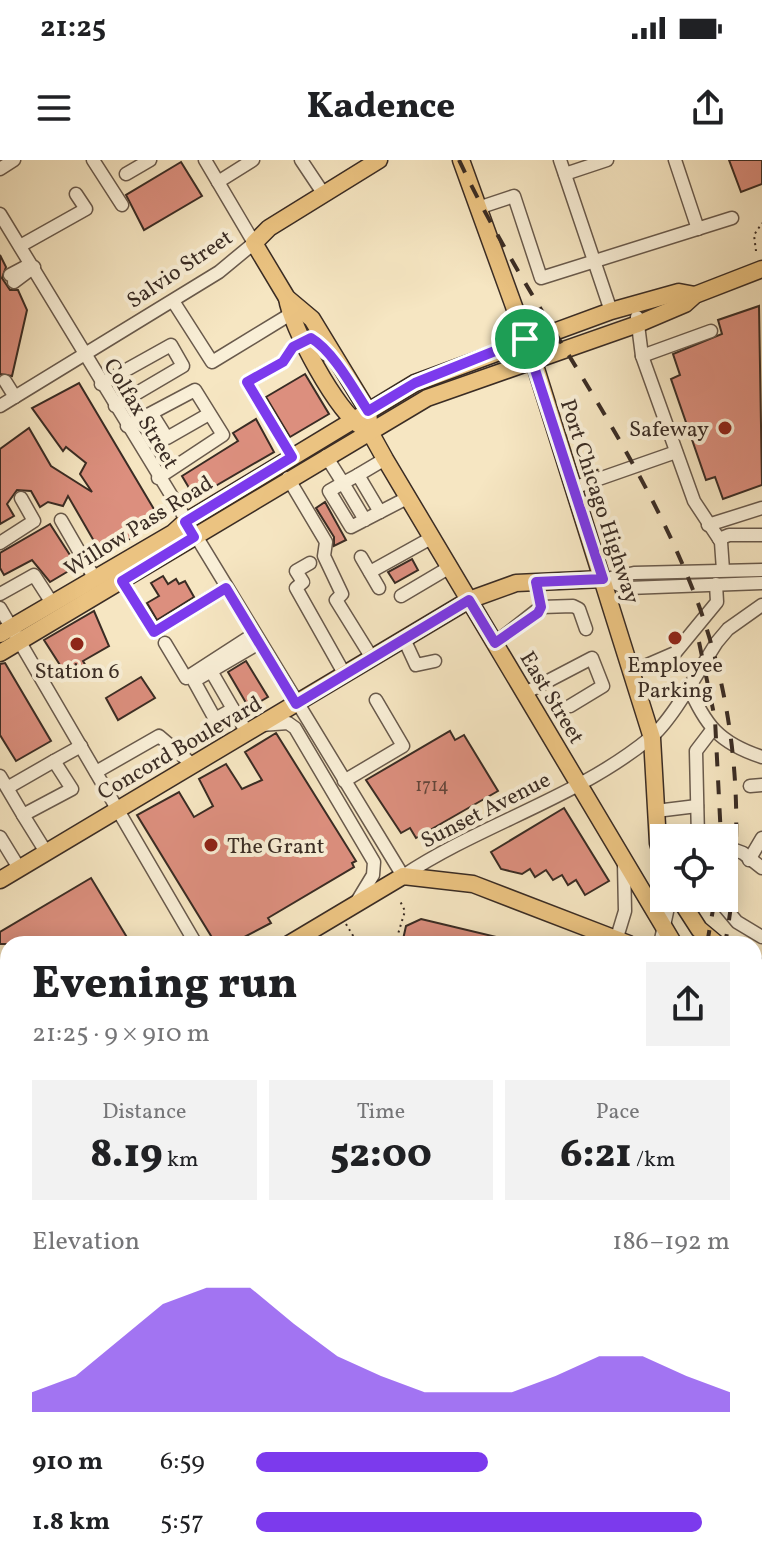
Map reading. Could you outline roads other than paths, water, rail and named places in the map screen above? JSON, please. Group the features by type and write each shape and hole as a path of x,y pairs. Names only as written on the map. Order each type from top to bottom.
{"main road":[{"name":"Salvio Street","path":"254,243 269,228 379,160"},
{"name":"Port Chicago Highway","path":"461,160 533,359 652,738 658,824"},
{"name":"East Street","path":"254,243 304,341 354,422 370,432"},
{"name":"Willow Pass Road","path":"10,634 122,581 288,478 430,397 638,324 685,304 695,295 762,269"},
{"name":"Willow Pass Road","path":"0,653 10,634 52,603 173,533 185,522 415,383 525,339 611,311 679,292 695,295"},
{"name":"East Street","path":"288,306 312,319 368,411 370,432 385,459 624,859 665,936"},
{"name":"Concord Boulevard","path":"0,880 469,600 497,588 536,582 603,579"},
{"path":"302,936 403,876 473,884 606,936"},
{"path":"688,912 707,936"}],"street":[{"path":"0,169 14,160"},
{"path":"93,160 122,205"},
{"path":"126,174 150,160"},
{"path":"218,182 253,160"},
{"path":"301,160 323,193"},
{"path":"560,160 611,311"},
{"path":"565,174 607,160"},
{"path":"675,160 698,229"},
{"name":"East Street","path":"208,161 254,243"},
{"path":"20,246 86,209 76,194"},
{"path":"478,208 514,196 541,278 732,218"},
{"name":"Colfax Street","path":"0,214 403,876"},
{"name":"Salvio Street","path":"5,401 219,272 254,243"},
{"path":"12,278 34,267"},
{"path":"173,301 212,362 288,306"},
{"path":"638,324 642,356 694,501 719,539 723,570"},
{"path":"642,356 711,331"},
{"path":"292,457 247,382 283,362 293,347 311,338 327,357 336,361"},
{"path":"101,384 171,345 183,366 115,406"},
{"path":"5,381 5,401"},
{"path":"127,426 195,390 223,435 158,478"},
{"path":"152,414 167,438 209,414"},
{"path":"573,488 676,452"},
{"path":"326,456 343,483"},
{"path":"385,459 329,491 351,527 409,497"},
{"path":"358,475 380,512"},
{"path":"288,478 326,542 324,556 342,594 336,600 372,658"},
{"path":"0,543 34,521 21,498"},
{"path":"708,525 762,508"},
{"path":"61,520 95,579"},
{"path":"719,539 729,535 762,535"},
{"path":"370,572 433,537"},
{"path":"361,557 379,588"},
{"path":"310,563 296,571 303,582 296,588 345,675"},
{"path":"401,596 450,567"},
{"name":"Concord Boulevard","path":"603,579 634,573 762,570"},
{"path":"0,594 34,575 52,603"},
{"name":"Concord Boulevard","path":"603,579 628,588 762,583"},
{"path":"122,581 154,632 226,588"},
{"path":"536,582 541,607"},
{"path":"631,672 675,653 717,602 716,584"},
{"path":"495,643 541,607 573,606 579,609 586,629"},
{"path":"0,608 10,634 81,746 191,936"},
{"name":"Sunset Avenue","path":"403,876 433,856 579,783 652,738 728,629 759,609"},
{"path":"165,643 186,678 256,639"},
{"path":"233,709 215,719 194,681 256,639"},
{"path":"404,639 416,665 435,661"},
{"path":"525,693 592,658 603,686 570,706"},
{"path":"211,671 233,709 254,729 288,723 295,728 374,862 373,875 356,903"},
{"path":"688,685 704,722 712,730 746,752 762,757"},
{"path":"344,781 403,746 376,700"},
{"path":"699,824 696,751 712,730"},
{"path":"96,772 159,736 193,765"},
{"path":"7,788 81,746"},
{"path":"23,815 72,789 54,761"},
{"path":"0,776 46,852"},
{"path":"656,811 697,806"},
{"path":"0,837 19,868"},
{"path":"749,860 762,838"},
{"path":"738,851 762,868"},
{"path":"622,936 625,911 624,859"},
{"path":"667,936 669,912"},
{"path":"730,912 753,936"}],"railway":[{"path":"459,160 514,265 606,417 663,521 704,619 727,710 733,757 736,850 726,936"},
{"path":"699,642 715,719 720,824"},
{"path":"708,936 713,912"}],"place":[{"name":"Safeway","path":"725,428"},
{"name":"Employee Parking","path":"675,638"},
{"name":"Station 6","path":"77,644"},
{"name":"The Grant","path":"211,845"}]}
